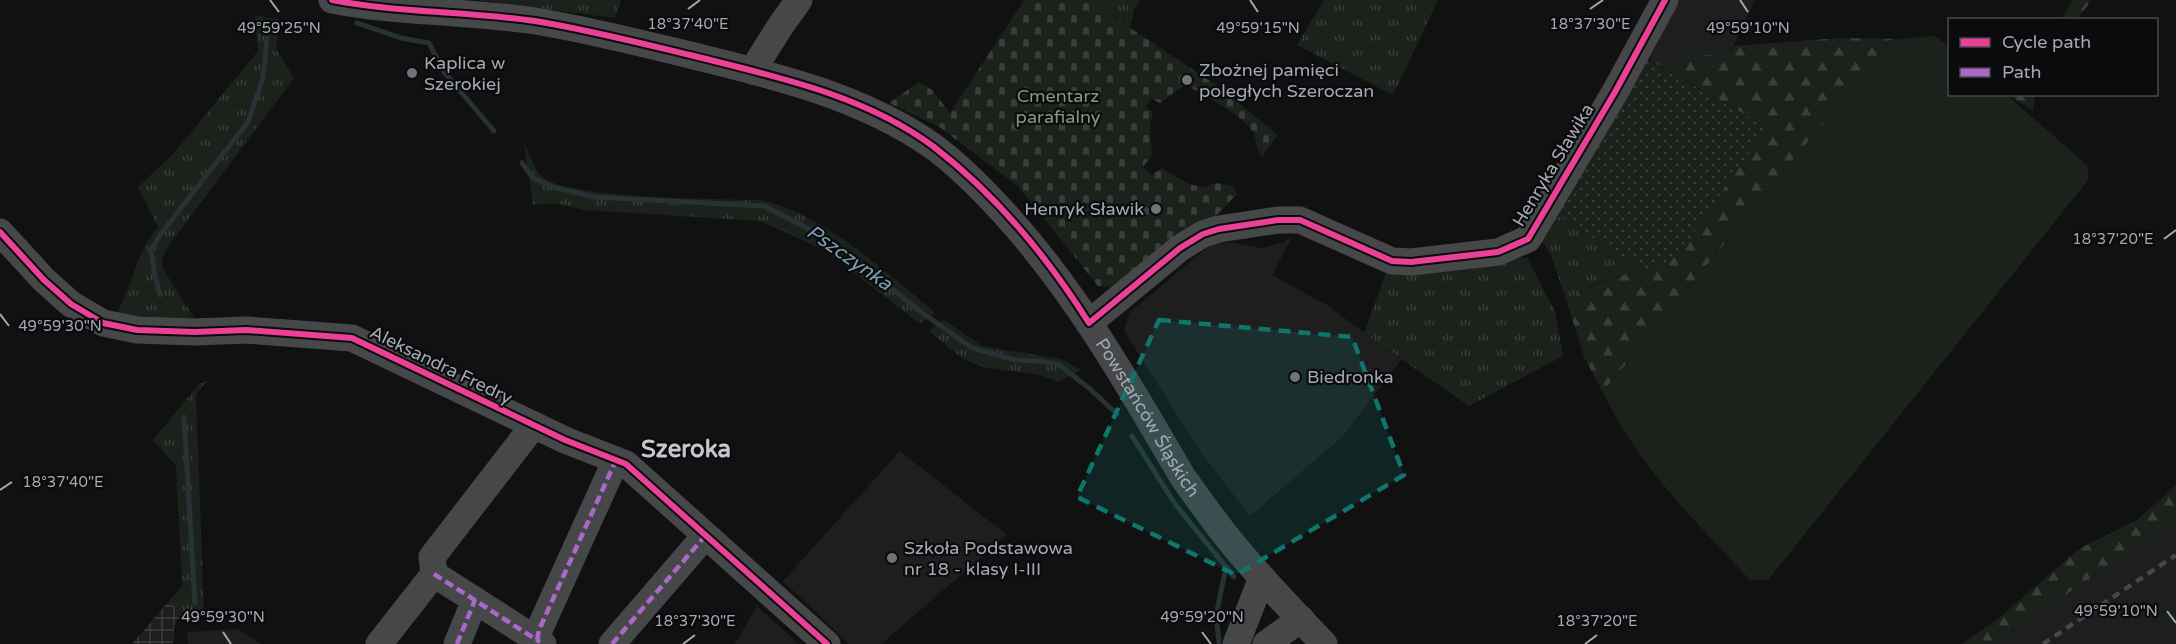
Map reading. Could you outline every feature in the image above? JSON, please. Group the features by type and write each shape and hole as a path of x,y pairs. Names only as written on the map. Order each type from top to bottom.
{"street":[{"name":"Powstańców Śląskich","path":"332,0 373,7 535,21 623,39 752,71 851,102 899,125 932,146 964,172 1023,233 1089,322 1182,476 1226,536 1324,644"},
{"path":"752,71 799,0"},
{"name":"Henryka Sławika","path":"1089,322 1180,248 1203,234 1219,229 1278,220 1300,220 1392,261 1411,262 1498,252 1528,239 1615,92 1665,0"},
{"name":"Aleksandra Fredry","path":"0,232 44,280 71,304 103,323 137,330 195,332 246,330 352,338 565,440 626,464 827,644"},
{"path":"379,644 434,574 432,557 534,425"},
{"path":"540,642 539,630 616,460"},
{"path":"612,644 705,536"},
{"path":"434,574 540,642"},
{"path":"1236,644 1262,578"},
{"path":"457,644 475,600"},
{"path":"1266,644 1301,620"}],"highlighted area":[{"path":"1159,320 1352,337 1404,475 1236,575 1077,497"}],"shaded area":[{"path":"1678,0 1755,0 1730,53 1649,60"},
{"path":"1292,237 1272,275 1327,305 1401,360 1343,436 1250,516 1202,454 1124,331 1129,313 1209,246 1227,242 1262,248 1282,243"},
{"name":"Szkoła Podstawowa nr 18 - klasy I-III","path":"900,451 1007,535 881,644 849,644 783,581"},
{"path":"2176,521 2176,611 2142,635 2176,628 2176,644 1992,644"},
{"path":"169,601 184,616 177,620 174,626 173,644 132,644"},
{"path":"757,606 799,644 735,644"},
{"path":"238,629 261,644 188,644 188,632"}],"green space":[{"path":"475,0 621,0 615,18"},
{"name":"Cmentarz parafialny","path":"1024,0 1088,0 1219,87 1278,135 1262,157 1252,131 1244,122 1219,104 1185,85 1160,103 1151,99 1146,107 1153,112 1150,126 1152,155 1143,167 1152,175 1161,168 1189,184 1202,187 1218,183 1232,186 1237,194 1216,216 1117,288 1098,286 1019,187 938,126 889,103 919,82 932,90 950,113"},
{"path":"1088,0 1140,0 1134,10 1130,27"},
{"path":"1324,0 1438,0 1393,95 1297,45"},
{"path":"2073,0 2092,0 2078,18 2063,18"},
{"path":"255,15 280,20 276,49 294,78 172,241 162,258 163,269 200,327 188,327 118,313 145,244 158,227 138,187 174,153 258,51"},
{"path":"1935,36 1948,46 1948,96 2008,96 2087,165 2089,179 1768,580 1750,580 1669,492 1650,468 1617,419 1603,392 1891,40"},
{"path":"1839,38 1904,39 1891,40 1603,392 1584,357 1567,302 1609,279 1657,268 1767,127 1649,60 1730,53 1734,46"},
{"path":"1642,57 1767,127 1690,238 1667,261 1657,268 1645,270 1550,211"},
{"path":"2010,96 2035,96 2033,111"},
{"path":"524,143 541,175 560,185 614,194 762,200 787,208 810,219 854,247 935,312 920,324 826,251 760,221 585,210 554,203 533,205"},
{"path":"1550,211 1645,270 1604,280 1567,302 1551,255 1538,236"},
{"path":"1503,257 1527,258 1555,311 1563,356 1469,406 1364,333 1388,267"},
{"path":"943,319 982,346 1061,359 1081,370 1058,382 1038,375 975,364 957,354 929,331"},
{"path":"207,381 196,395 204,614 184,616 169,601 182,586 176,466 153,440 199,384"},
{"path":"2176,485 2176,521 1992,644 1962,644 2000,617 2079,549 2137,520"},
{"path":"2176,611 2176,628 2140,636"}],"waterway":[{"name":"Pszczynka","path":"357,23 401,38 429,43 444,72 494,131"},
{"path":"160,295 151,250 160,235 248,122 263,78 267,38"},
{"name":"Pszczynka","path":"522,163 533,178 553,187 594,197 764,206 830,240 921,312 972,348 1015,360 1058,364 1117,414"},
{"path":"184,417 195,603"},
{"name":"Pszczynka","path":"1132,436 1175,504 1234,577"},
{"path":"1219,642 1216,616 1226,567"}],"railway":[{"path":"2043,644 2176,555"}],"marked path":[{"path":"537,640 539,630 616,460"},
{"path":"612,644 705,536"},
{"path":"434,574 540,642"},
{"path":"457,644 475,600"}],"cycle path":[{"path":"332,0 382,7 535,21 637,42 759,72 851,101 908,129 934,147 978,185 1038,251 1089,323 1180,248 1203,234 1219,229 1278,220 1300,220 1392,261 1411,262 1498,252 1528,239 1615,92 1665,0"},
{"path":"0,232 44,280 71,304 103,323 137,330 195,332 246,330 352,338 565,440 626,464 827,644"}],"place":[{"name":"Kaplica w Szerokiej","path":"412,73"},
{"name":"Zbożnej pamięci poległych Szeroczan","path":"1187,80"},
{"name":"Henryk Sławik","path":"1156,209"},
{"name":"Biedronka","path":"1295,377"},
{"name":"Szkoła Podstawowa nr 18 - klasy I-III","path":"892,558"}],"district":[{"name":"Szeroka","path":"686,449"}]}
